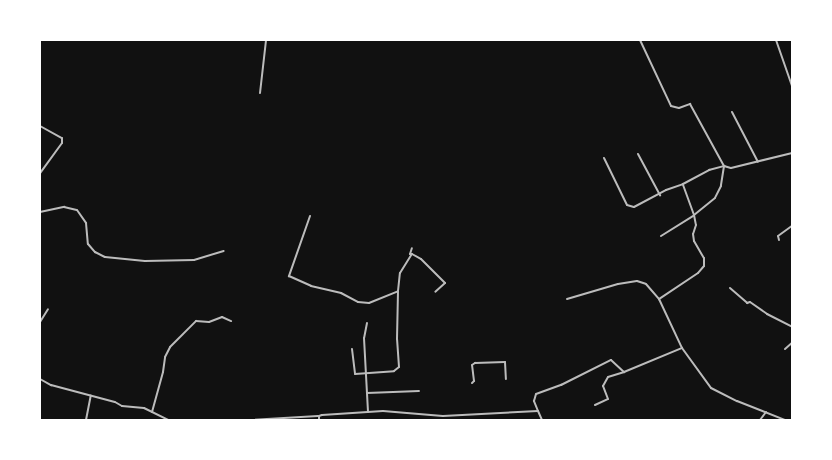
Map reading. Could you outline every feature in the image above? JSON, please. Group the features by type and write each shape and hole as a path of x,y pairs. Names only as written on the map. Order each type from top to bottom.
{"street":[{"path":"260,93 266,40"},
{"path":"640,40 671,106 679,108 690,104 724,166 721,186 715,198 694,215 661,236"},
{"path":"776,40 792,86"},
{"path":"732,112 758,162"},
{"path":"40,126 62,138 62,143 40,172"},
{"path":"604,158 627,205 634,207 709,170 724,166 731,168 792,153"},
{"path":"638,154 660,195"},
{"path":"659,299 698,273 704,266 704,258 694,241 693,234 696,224 683,184"},
{"path":"40,212 64,207 77,210 86,223 88,244 95,252 105,257 145,261 194,260 224,251"},
{"path":"310,216 289,276 311,286 341,293 358,302 369,303 398,291"},
{"path":"779,240 778,236 792,226"},
{"path":"352,349 355,374 394,371 399,367 397,338 398,291 400,273 412,254 410,254 412,248"},
{"path":"412,254 421,260 445,284 435,292"},
{"path":"567,299 618,284 637,281 646,284 659,299 682,348 711,388 737,401 785,420"},
{"path":"730,288 747,303 750,302 766,314 792,326"},
{"path":"40,322 48,309"},
{"path":"152,412 163,372 165,357 170,347 196,321 209,322 222,317 231,321"},
{"path":"367,323 364,338 368,412"},
{"path":"785,349 792,343"},
{"path":"595,405 608,399 603,386 608,377 682,348"},
{"path":"542,420 534,397 546,389 561,385 611,360 624,372"},
{"path":"472,383 474,381 472,365 475,363 505,362 506,379"},
{"path":"40,379 51,385 91,395 122,406 140,407 169,420"},
{"path":"367,392 419,391"},
{"path":"86,420 91,395"},
{"path":"251,420 278,420 390,411 443,416 538,411"},
{"path":"760,420 766,412"},
{"path":"490,415 490,420"}]}
